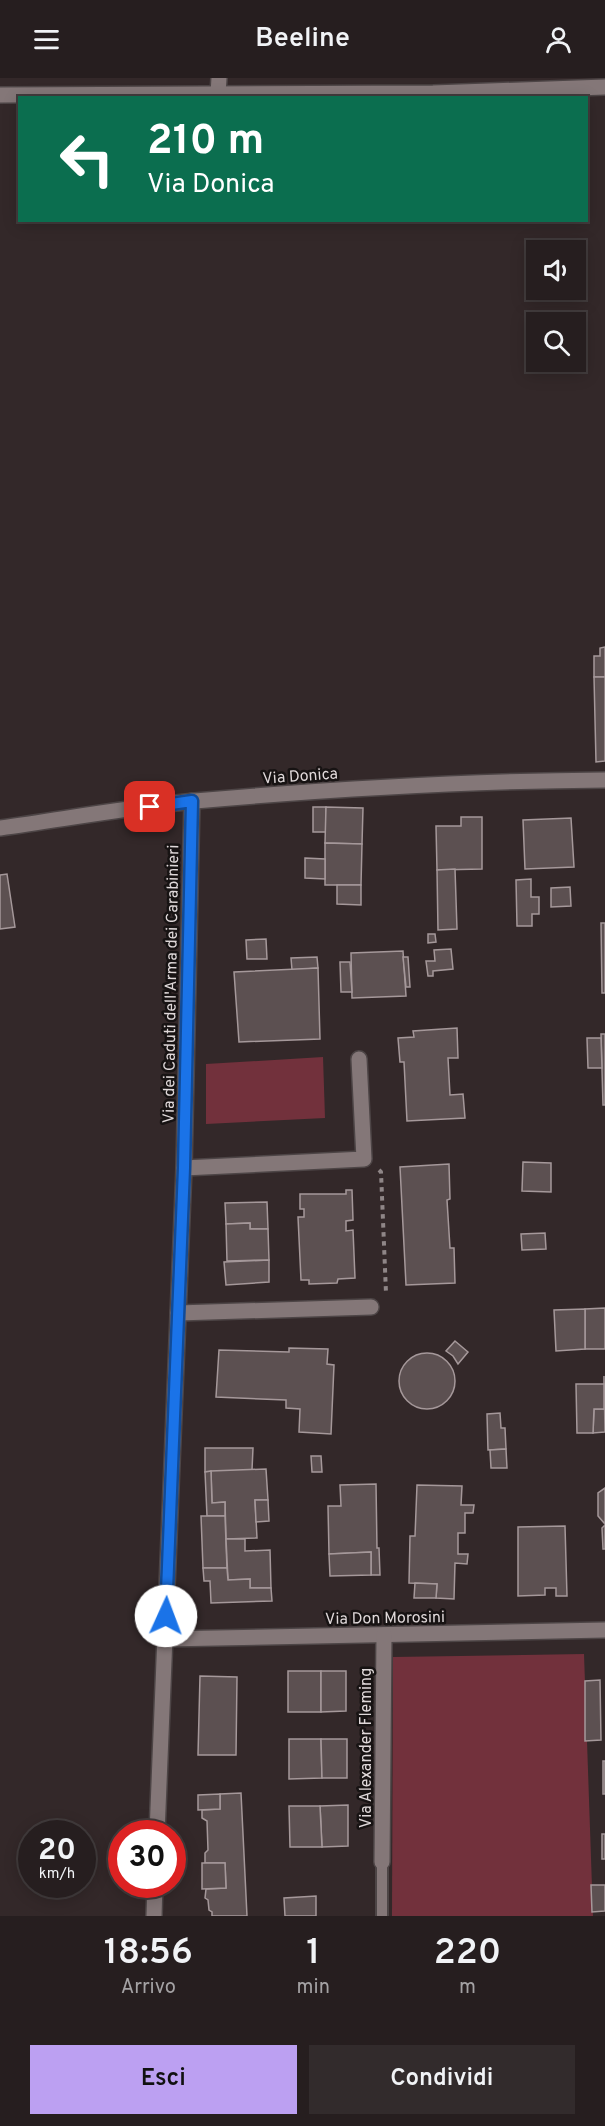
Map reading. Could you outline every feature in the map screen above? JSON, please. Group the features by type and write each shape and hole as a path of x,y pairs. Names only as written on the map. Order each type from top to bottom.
{"street":[{"path":"0,95 218,86 433,93 605,87"},
{"name":"Via Donica","path":"0,828 192,801 352,789 605,780"},
{"name":"Via dei Caduti dell'Arma dei Carabinieri","path":"158,1820 184,1168 192,801"},
{"path":"184,1168 364,1159 359,1059"},
{"path":"178,1313 371,1306"},
{"name":"Via Don Morosini","path":"165,1639 605,1630"},
{"name":"Via Alexander Fleming","path":"382,1862 384,1635"},
{"path":"154,1916 155,1898"}],"lane":[{"path":"382,1862 382,1916"}],"path":[{"path":"364,1159 381,1172 386,1306 371,1306"}],"shaded area":[{"path":"323,1057 325,1118 206,1124 206,1064"},
{"path":"584,1654 593,1916 392,1916 393,1657"}],"building":[{"path":"605,647 605,677 594,677 594,656 600,656 600,648"},
{"path":"594,677 605,677 605,761 596,762"},
{"path":"313,807 326,807 326,832 313,832"},
{"path":"326,807 363,808 362,844 325,843"},
{"path":"461,817 482,817 482,869 437,870 436,826 461,826"},
{"path":"571,818 574,867 525,869 523,820"},
{"path":"325,843 362,844 361,885 325,885"},
{"path":"305,858 325,859 325,879 305,878"},
{"path":"455,869 457,929 438,930 437,870"},
{"path":"7,874 15,927 0,929 0,875"},
{"path":"531,879 531,897 539,897 539,914 532,914 532,926 517,926 516,880"},
{"path":"337,885 361,885 361,905 337,904"},
{"path":"570,887 571,906 551,907 551,888"},
{"path":"601,923 605,923 605,993 602,993"},
{"path":"428,934 435,934 436,942 428,943"},
{"path":"266,939 267,959 247,959 246,940"},
{"path":"451,949 453,969 433,971 433,976 428,976 426,961 435,961 434,950"},
{"path":"403,951 406,996 352,998 351,953"},
{"path":"317,957 318,968 292,970 291,958"},
{"path":"403,957 408,957 410,987 406,987"},
{"path":"340,962 350,962 352,992 341,992"},
{"path":"318,968 320,1039 239,1042 234,972"},
{"path":"457,1028 458,1058 448,1058 450,1095 463,1094 465,1118 407,1121 404,1062 400,1062 398,1038 414,1037 413,1031"},
{"path":"601,1034 605,1034 605,1105 603,1105"},
{"path":"587,1038 601,1038 602,1068 588,1068"},
{"path":"523,1162 551,1163 551,1192 522,1191"},
{"path":"449,1164 450,1199 447,1200 450,1248 454,1248 455,1283 406,1285 400,1167"},
{"path":"346,1190 352,1190 353,1220 346,1221 346,1231 353,1230 355,1278 338,1279 337,1283 309,1284 309,1280 301,1280 298,1217 304,1217 304,1209 300,1209 300,1194 346,1194"},
{"path":"267,1202 268,1229 250,1229 250,1223 226,1224 225,1203"},
{"path":"250,1223 250,1229 268,1229 269,1260 227,1261 226,1224"},
{"path":"545,1233 546,1249 522,1250 521,1234"},
{"path":"269,1260 269,1282 226,1285 224,1262"},
{"path":"605,1308 605,1349 585,1349 585,1309"},
{"path":"585,1309 585,1349 556,1351 554,1310"},
{"path":"455,1341 468,1352 458,1364 446,1351"},
{"path":"289,1348 328,1349 327,1364 334,1365 331,1434 299,1432 300,1409 286,1408 286,1400 216,1397 219,1350 289,1352"},
{"path":"421,1353 433,1353 443,1357 451,1365 455,1381 451,1397 443,1405 433,1409 421,1409 411,1405 403,1397 399,1387 399,1375 403,1365 411,1357"},
{"path":"604,1376 605,1432 593,1433 594,1409 604,1409"},
{"path":"576,1384 604,1384 604,1409 594,1409 593,1433 577,1433"},
{"path":"500,1413 501,1428 505,1428 506,1449 488,1450 487,1414"},
{"path":"205,1448 253,1448 252,1470 205,1472"},
{"path":"506,1449 507,1468 491,1468 490,1450"},
{"path":"311,1456 321,1456 322,1472 312,1472"},
{"path":"266,1469 268,1500 255,1500 257,1538 226,1539 225,1502 212,1503 211,1471"},
{"path":"211,1471 212,1503 225,1502 225,1516 207,1516 205,1472"},
{"path":"376,1484 377,1548 379,1548 380,1575 371,1575 371,1552 329,1554 328,1506 341,1506 340,1485"},
{"path":"417,1485 462,1486 461,1505 474,1505 473,1513 465,1513 465,1533 458,1533 458,1554 468,1554 467,1564 455,1563 454,1599 436,1598 437,1584 409,1583 410,1536 415,1536"},
{"path":"605,1488 605,1524 598,1516 598,1493"},
{"path":"255,1500 268,1500 269,1521 256,1522"},
{"path":"201,1516 225,1516 227,1568 203,1568"},
{"path":"605,1525 605,1549 603,1549 602,1528"},
{"path":"565,1526 567,1596 556,1596 556,1588 545,1588 545,1595 518,1596 518,1527"},
{"path":"226,1539 245,1539 245,1551 270,1550 271,1588 250,1588 250,1579 228,1580"},
{"path":"371,1552 371,1575 330,1576 329,1554"},
{"path":"203,1568 227,1568 228,1580 250,1579 250,1588 271,1588 272,1601 211,1603 210,1581 204,1581"},
{"path":"415,1583 437,1584 436,1598 414,1598"},
{"path":"288,1671 321,1671 321,1712 288,1712"},
{"path":"321,1671 346,1671 346,1711 321,1712"},
{"path":"200,1676 237,1677 236,1755 198,1755"},
{"path":"600,1680 601,1740 585,1741 585,1681"},
{"path":"289,1739 321,1739 322,1778 289,1779"},
{"path":"321,1739 347,1739 347,1778 322,1778"},
{"path":"603,1761 605,1761 605,1794 603,1794"},
{"path":"241,1793 247,1916 212,1916 208,1900 205,1898 206,1889 226,1888 225,1863 205,1863 205,1853 208,1850 207,1821 202,1818 202,1810 220,1809 220,1794"},
{"path":"220,1794 220,1809 198,1810 198,1795"},
{"path":"348,1805 348,1846 322,1847 320,1806"},
{"path":"289,1806 320,1806 322,1847 290,1847"},
{"path":"602,1834 605,1834 605,1859 602,1859"},
{"path":"202,1863 225,1863 226,1888 202,1889"},
{"path":"591,1885 605,1885 605,1911 592,1912"},
{"path":"316,1896 316,1916 285,1916 284,1898"}],"route":[{"path":"150,807 192,801 184,1168 166,1616"}]}
